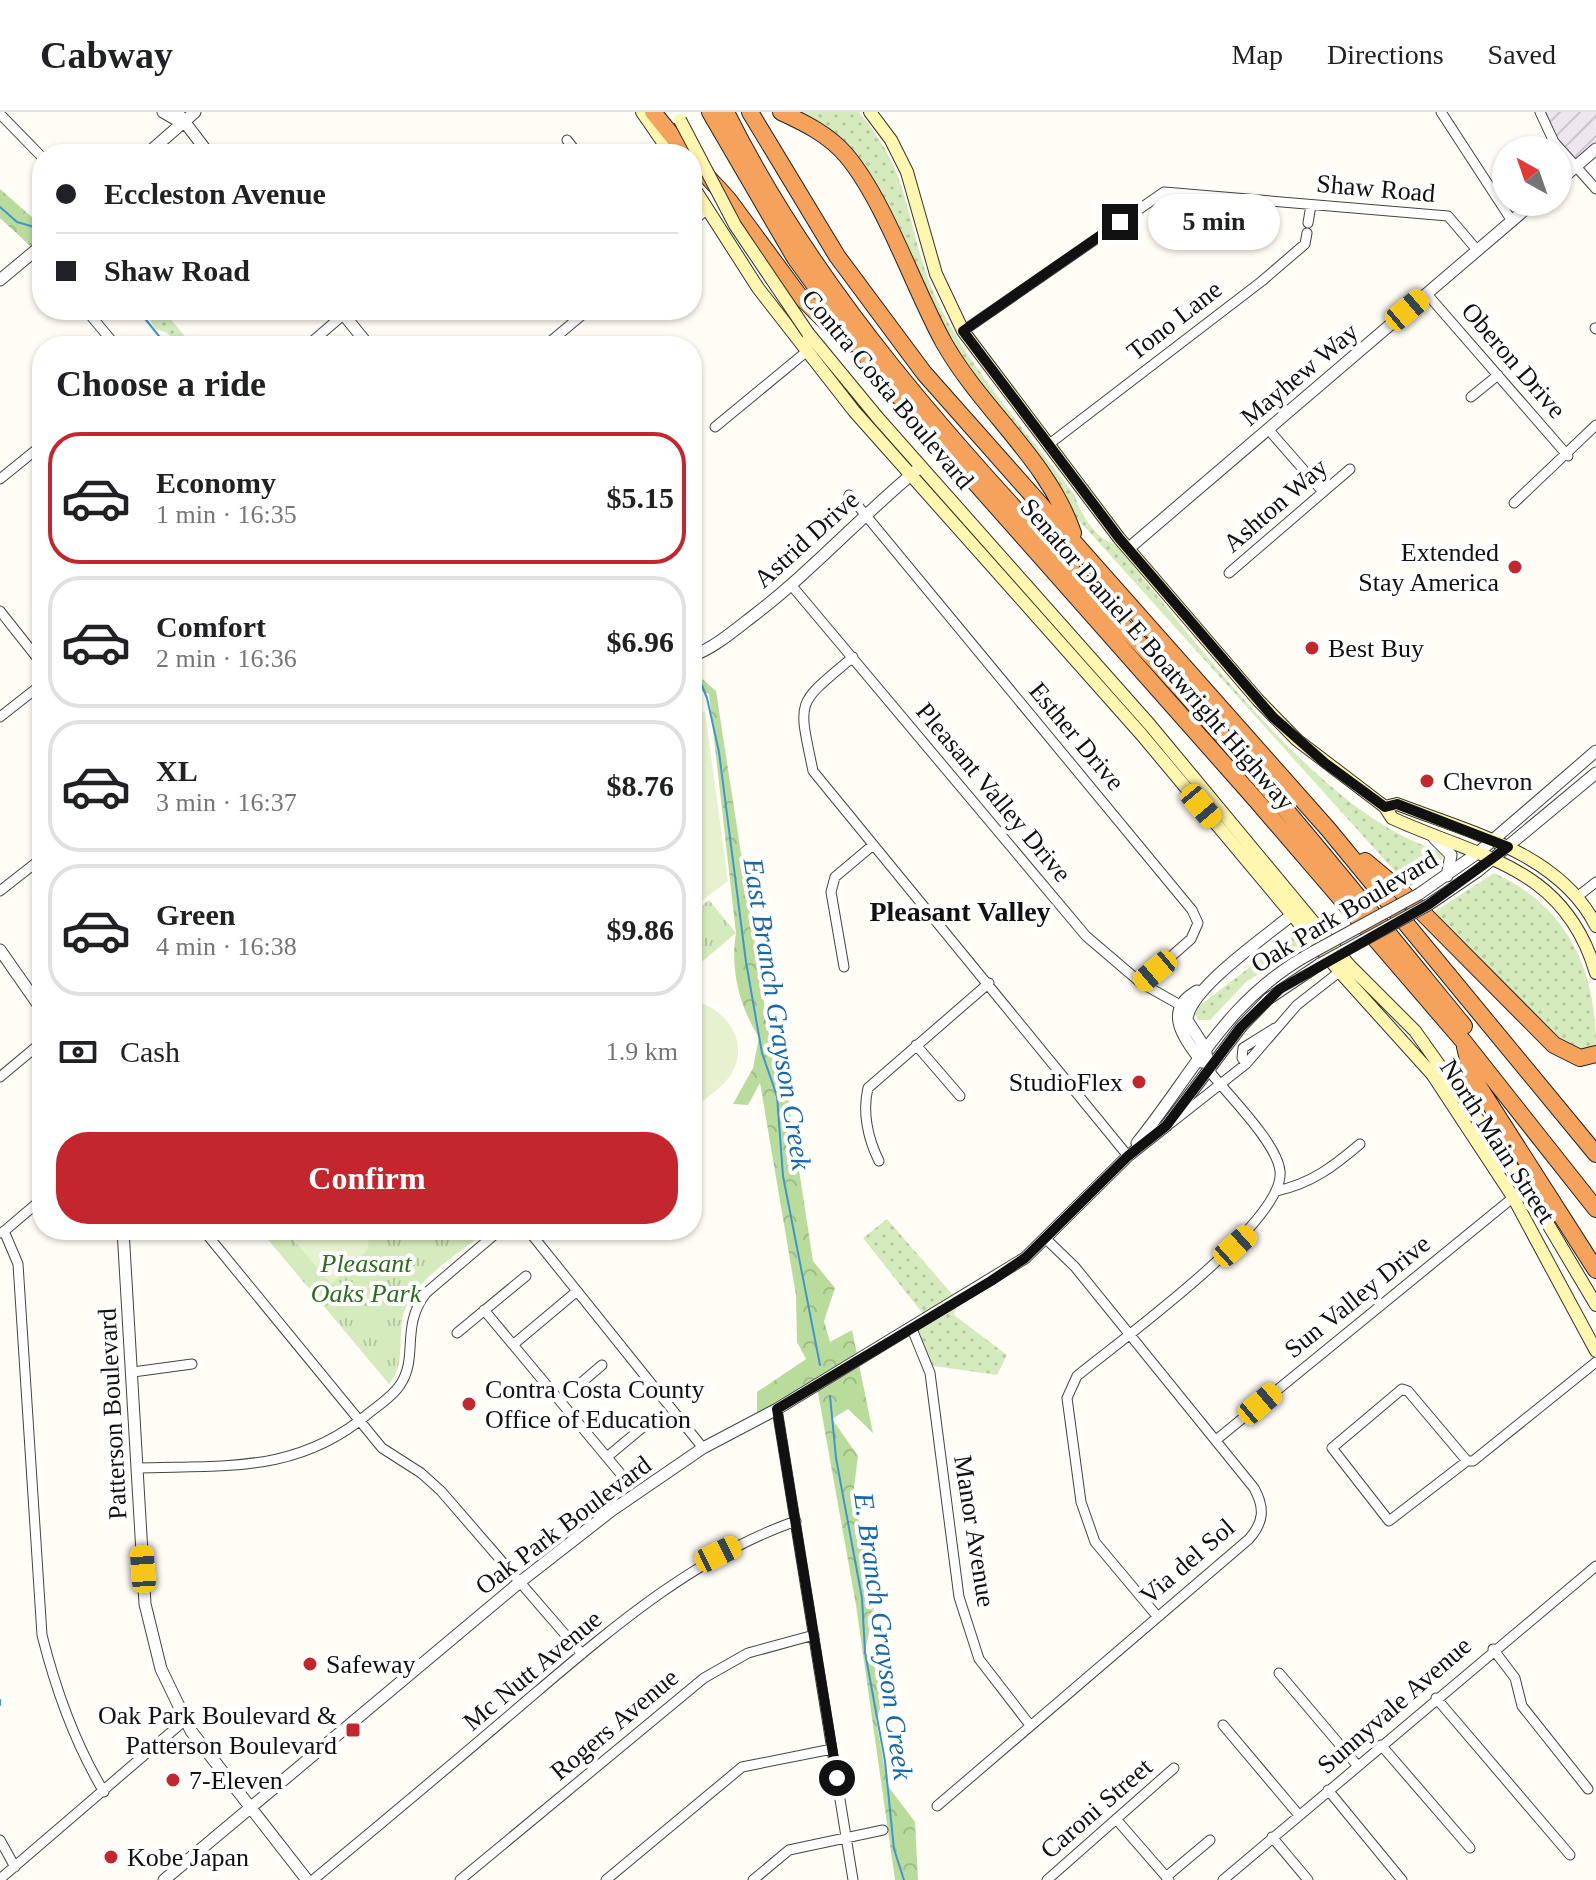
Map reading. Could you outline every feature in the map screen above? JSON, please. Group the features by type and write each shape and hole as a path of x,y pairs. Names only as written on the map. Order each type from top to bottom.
{"highway":[{"path":"653,112 679,144"},
{"name":"Senator Daniel E Boatwright Highway","path":"710,112 795,258 880,375 1256,800 1464,1042 1596,1209"},
{"path":"726,112 769,193 816,267 910,391 1274,798 1596,1191"},
{"name":"Senator Daniel E Boatwright Highway","path":"750,112 799,197 882,319 971,427 1328,829 1592,1148"},
{"path":"781,112 834,143 860,174 945,345 1062,501 1075,541"},
{"path":"702,171 728,199 798,294 880,375"},
{"path":"1328,829 1402,892 1554,1045 1580,1058 1596,1054"},
{"path":"1464,1042 1472,1076 1596,1270"}],"main road":[{"path":"642,112 664,144"},
{"name":"Contra Costa Boulevard","path":"674,112 691,144"},
{"path":"870,112 891,140 907,172 936,274 963,331 1129,548 1273,717 1325,763 1385,807 1392,818 1495,858 1523,874 1569,912 1586,939 1596,973"},
{"name":"Contra Costa Boulevard","path":"702,164 735,225 808,333 1150,725 1345,968"},
{"name":"Contra Costa Boulevard","path":"702,201 806,352 911,476 1298,910"},
{"path":"1385,807 1397,804 1508,847 1532,861 1577,897 1596,926"},
{"name":"North Main Street","path":"1345,968 1415,1031 1526,1187 1596,1305"},
{"name":"North Main Street","path":"1345,968 1432,1074 1513,1197 1596,1351"}],"street":[{"path":"163,112 180,117 201,144"},
{"path":"156,144 180,117 195,112"},
{"path":"1441,112 1512,221"},
{"path":"1540,112 1554,142 1596,189"},
{"path":"0,114 32,147"},
{"path":"567,140 570,144"},
{"path":"1572,170 1596,149"},
{"name":"Shaw Road","path":"963,331 1164,192 1448,216 1477,250"},
{"name":"Tono Lane","path":"1048,445 1262,281 1305,244 1311,205"},
{"path":"702,213 707,209"},
{"name":"Mayhew Way","path":"1129,548 1518,216"},
{"path":"0,280 32,257"},
{"name":"Oberon Drive","path":"1427,294 1568,456"},
{"path":"94,320 108,336"},
{"path":"317,336 334,320"},
{"path":"348,320 361,336"},
{"path":"557,336 576,320"},
{"path":"715,427 806,352"},
{"path":"1471,397 1498,375"},
{"path":"1514,503 1568,456 1596,425"},
{"path":"1268,429 1323,492"},
{"path":"0,479 32,453"},
{"name":"Astrid Drive","path":"702,650 792,586 866,514 922,467"},
{"name":"Ashton Way","path":"1229,573 1350,469"},
{"name":"Esther Drive","path":"849,495 1192,910 1198,923 1191,939 1141,983"},
{"name":"Pleasant Valley Drive","path":"792,586 1086,936 1141,983 1180,1005"},
{"path":"0,611 32,651"},
{"path":"853,657 810,693 801,714 813,771 1128,1156"},
{"path":"0,717 32,692"},
{"name":"Oak Park Boulevard","path":"1128,1156 1179,1090 1202,1053 1258,988 1313,952 1447,876 1596,751"},
{"name":"Oak Park Boulevard","path":"1166,1126 1233,1038 1268,999 1320,964 1428,905 1495,858 1596,773"},
{"path":"1431,835 1451,855 1447,876"},
{"path":"844,967 831,892 835,877 873,845"},
{"path":"0,891 32,866"},
{"path":"1577,897 1596,882"},
{"name":"Oak Park Boulevard","path":"1202,1053 1179,1028 1180,1005 1298,910"},
{"path":"0,950 32,996"},
{"name":"Oak Park Boulevard","path":"164,1880 520,1582 611,1511 703,1448 777,1409 1012,1268 1128,1156 1246,1064 1242,1058 1243,1048 1275,1028 1306,996 1345,968"},
{"path":"879,1161 870,1143 865,1101 868,1088 989,983"},
{"name":"Oak Park Boulevard","path":"1209,984 1190,1005 1188,1024 1210,1072 1221,1086"},
{"path":"916,1045 960,1096"},
{"path":"0,1077 32,1050"},
{"path":"1157,1616 1095,1542 1081,1502 1067,1398 1077,1376 1247,1234 1276,1191 1280,1172 1272,1150 1221,1086"},
{"path":"1276,1191 1298,1186 1329,1170 1360,1144"},
{"name":"Sun Valley Drive","path":"1216,1440 1526,1187"},
{"path":"32,1208 2,1233 18,1264 42,1635 66,1716 81,1752 104,1792"},
{"name":"Via del Sol","path":"937,1806 1249,1539 1261,1520 1262,1508 1254,1488 1075,1267 1045,1238"},
{"name":"Patterson Boulevard","path":"124,1240 145,1604 161,1669 184,1721 307,1880"},
{"path":"211,1240 382,1448 421,1473 441,1491 582,1654"},
{"path":"137,1468 290,1459 320,1447 359,1422 399,1387 405,1376 410,1323 417,1305 426,1293 488,1240"},
{"path":"536,1240 703,1448"},
{"path":"457,1333 526,1276"},
{"path":"514,1344 576,1292"},
{"path":"484,1310 620,1473"},
{"name":"Manor Avenue","path":"912,1329 930,1373 959,1597 979,1659 1030,1725"},
{"path":"1467,1461 1408,1391 1402,1389 1332,1448 1389,1521 1467,1461 1477,1458 1596,1362"},
{"path":"133,1372 192,1364"},
{"path":"560,1401 602,1365"},
{"path":"777,1409 853,1880"},
{"path":"607,1457 649,1422"},
{"name":"Mc Nutt Avenue","path":"313,1880 582,1654 718,1554 796,1521"},
{"name":"Sunnyvale Avenue","path":"1223,1880 1493,1649 1596,1566"},
{"name":"Rogers Avenue","path":"460,1880 704,1678 748,1653 814,1635"},
{"path":"1493,1649 1515,1678 1522,1706 1588,1789"},
{"path":"1279,1673 1357,1765"},
{"path":"1436,1698 1570,1855"},
{"path":"0,1879 184,1721"},
{"path":"1223,1725 1298,1814"},
{"path":"1381,1745 1470,1848"},
{"path":"606,1880 742,1767 832,1749"},
{"name":"Caroni Street","path":"1053,1878 1174,1768"},
{"path":"1328,1790 1402,1880"},
{"path":"1116,1819 1168,1879 1210,1840"},
{"path":"753,1880 789,1850 883,1830"},
{"path":"1272,1837 1308,1880"},
{"path":"0,1840 15,1867"}],"shaded area":[{"path":"1540,112 1596,112 1596,149 1575,167 1572,163 1572,136 1551,136"}],"green space":[{"path":"781,112 859,112 891,160 927,274 949,324 981,374 1074,494 1090,525 1101,537 1115,544 1220,673 1304,762 1348,800 1393,830 1437,850 1443,857 1435,869 1409,887 1065,505 957,364 848,157"},
{"path":"0,189 32,217 32,248 0,218"},
{"path":"150,320 171,320 185,336 170,336 155,329"},
{"path":"702,679 716,691 771,1048 790,1070 789,1105 813,1261 835,1288 824,1321 830,1342 852,1330 873,1433 848,1409 832,1419 858,1456 852,1503 869,1547 864,1575 875,1603 865,1652 887,1688 876,1720 888,1786 915,1822 918,1880 895,1880 856,1605 817,1387 757,1420 757,1392 806,1359 797,1342 796,1295 760,1083 748,1105 733,1104 753,1068 759,1037 741,1000 735,974 736,933 709,694 702,691"},
{"path":"702,711 705,712 728,881 702,900"},
{"path":"1494,873 1541,903 1572,943 1590,992 1596,1047 1580,1052 1557,1041 1434,912"},
{"path":"709,900 736,933 702,962 702,906"},
{"path":"1292,935 1300,937 1307,944 1246,982 1210,1020 1198,1020 1195,1013 1199,1006"},
{"path":"702,1003 725,1019 737,1039 736,1063 730,1076 702,1102"},
{"path":"887,1219 958,1301 954,1315 1007,1355 997,1375 927,1365 912,1329 927,1319 863,1238"},
{"name":"Pleasant Oaks Park","path":"268,1240 475,1240 431,1274 412,1295 401,1326 398,1367 389,1384"},
{"path":"294,1240 369,1240 367,1250 331,1284"}],"waterway":[{"name":"E. Branch Grayson Creek","path":"0,207 17,222 32,226"},
{"name":"East Branch Grayson Creek","path":"146,320 159,336"},
{"name":"East Branch Grayson Creek","path":"702,686 719,752 746,962 762,1053 777,1096 783,1176 820,1365"},
{"name":"E. Branch Grayson Creek","path":"830,1396 836,1458 862,1598 865,1652 885,1761 894,1849 904,1880"},
{"path":"0,1700 0,1705"}],"place":[{"name":"Extended Stay America","path":"1515,567"},
{"name":"Best Buy","path":"1312,648"},
{"name":"Chevron","path":"1427,781"},
{"name":"StudioFlex","path":"1139,1082"},
{"name":"Contra Costa County Office of Education","path":"469,1404"},
{"name":"Safeway","path":"310,1664"},
{"name":"Oak Park Boulevard & Patterson Boulevard","path":"353,1730"},
{"name":"7-Eleven","path":"173,1780"},
{"name":"Kobe Japan","path":"111,1857"}],"district":[{"name":"Pleasant Valley","path":"960,911"}],"route":[{"path":"837,1778 777,1409 1025,1258 1084,1197 1166,1126 1210,1072 1241,1027 1280,989 1428,905 1508,847 1397,804 1385,807 1297,740 1258,700 1119,538 963,331 1120,222"}]}
